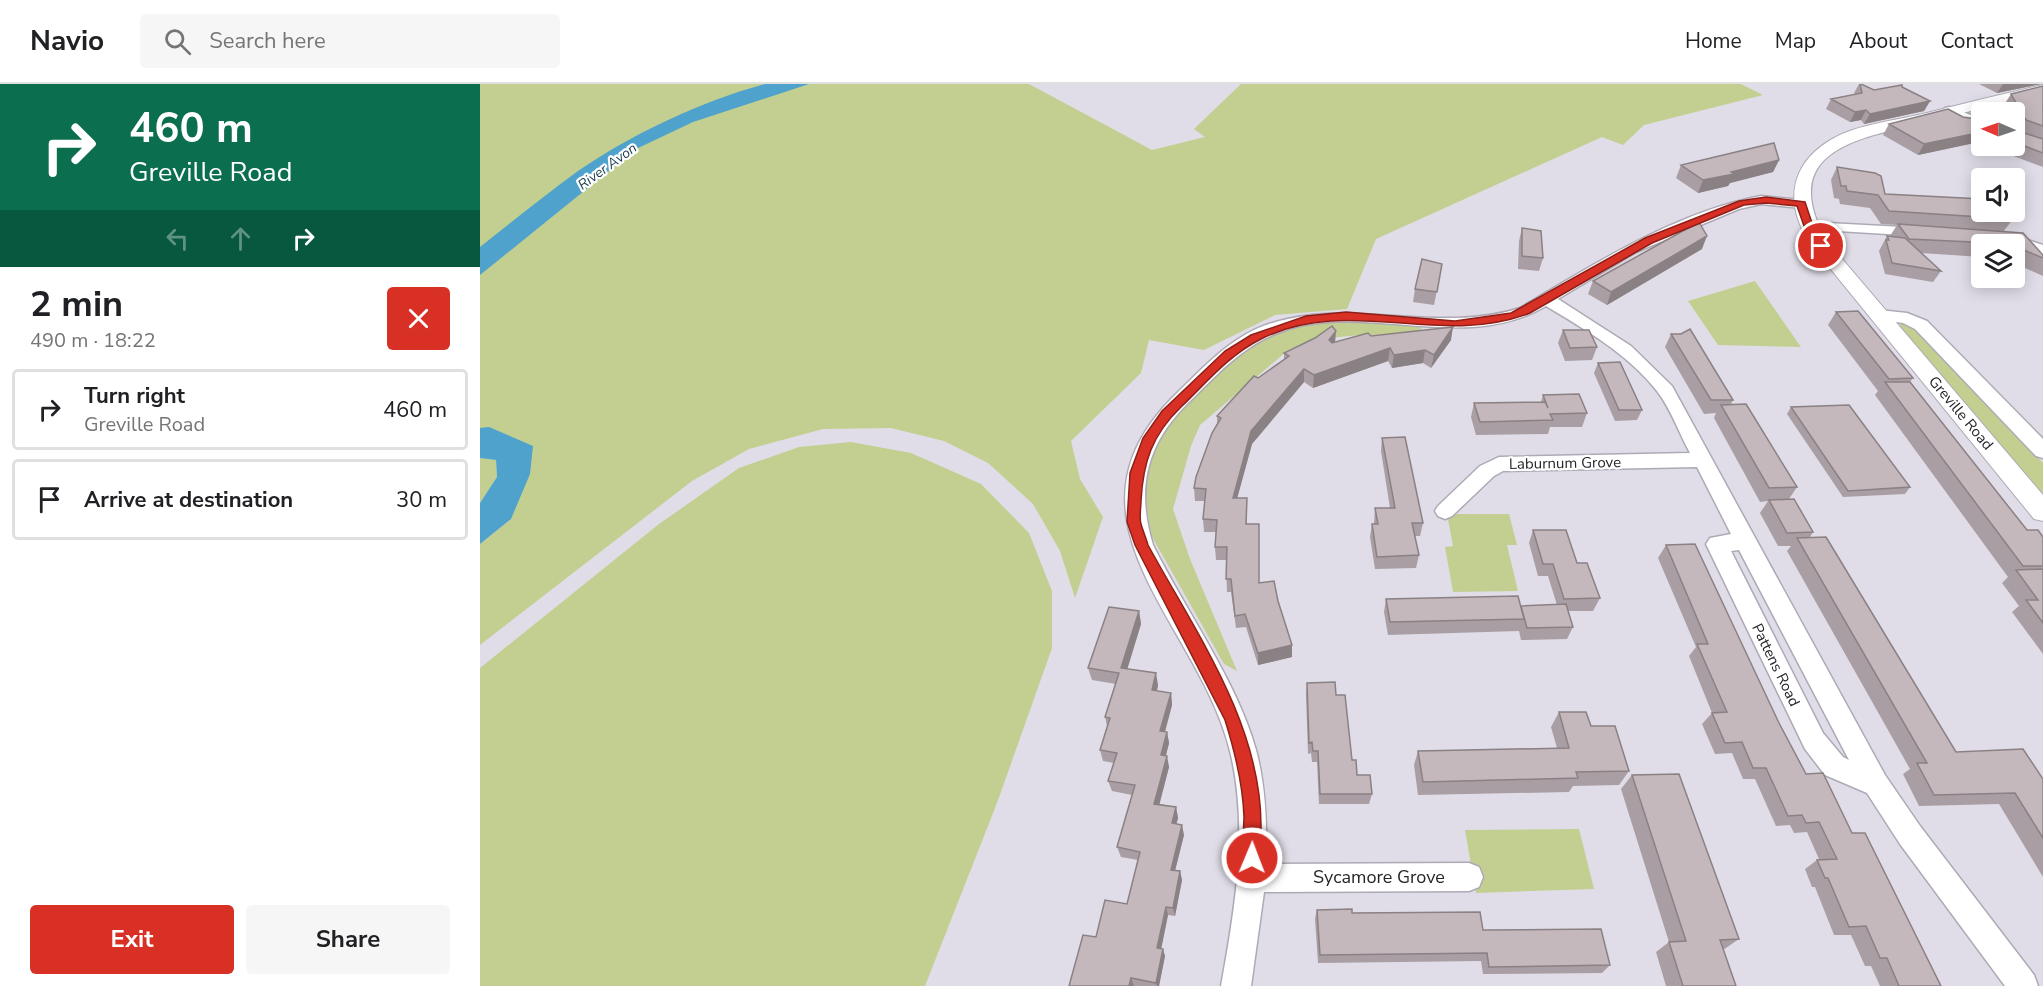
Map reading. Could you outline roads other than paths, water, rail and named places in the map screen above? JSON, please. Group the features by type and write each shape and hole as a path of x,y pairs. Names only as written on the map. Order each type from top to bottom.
{"street":[{"path":"1236,986 1252,878 1252,817 1249,781 1236,730 1222,697 1142,545 1133,522 1136,473 1150,438 1166,414 1229,354 1255,337 1278,328 1306,320 1346,316 1439,323 1472,323 1513,316 1546,300 1648,240 1735,205 1761,200 1801,204 1801,189 1814,159 1832,145 1861,132 2043,89"},
{"path":"1949,111 1971,119"},
{"name":"Greville Road","path":"1801,204 1818,242 2043,512"},
{"path":"1809,226 1933,233"},
{"path":"2025,244 2043,250"},
{"name":"Pattens Road","path":"1546,300 1594,326 1643,363 1666,390 1876,784 1910,835 2023,986"},
{"name":"Greville Road","path":"1879,315 1906,318 1921,325 2043,451"},
{"name":"Laburnum Grove","path":"1445,511 1487,471 1499,464 1703,460"},
{"name":"Pattens Road","path":"1746,541 1717,544 1806,728 1834,766 1876,784"},
{"name":"Sycamore Grove","path":"1252,878 1469,877"}],"water":[{"name":"River Avon","path":"765,84 809,84 693,122 636,149 480,275 480,247 578,171 621,144 668,120 692,109"},
{"path":"489,427 533,446 530,474 511,519 480,544 480,503 497,477 496,460 480,458 480,428"}]}
